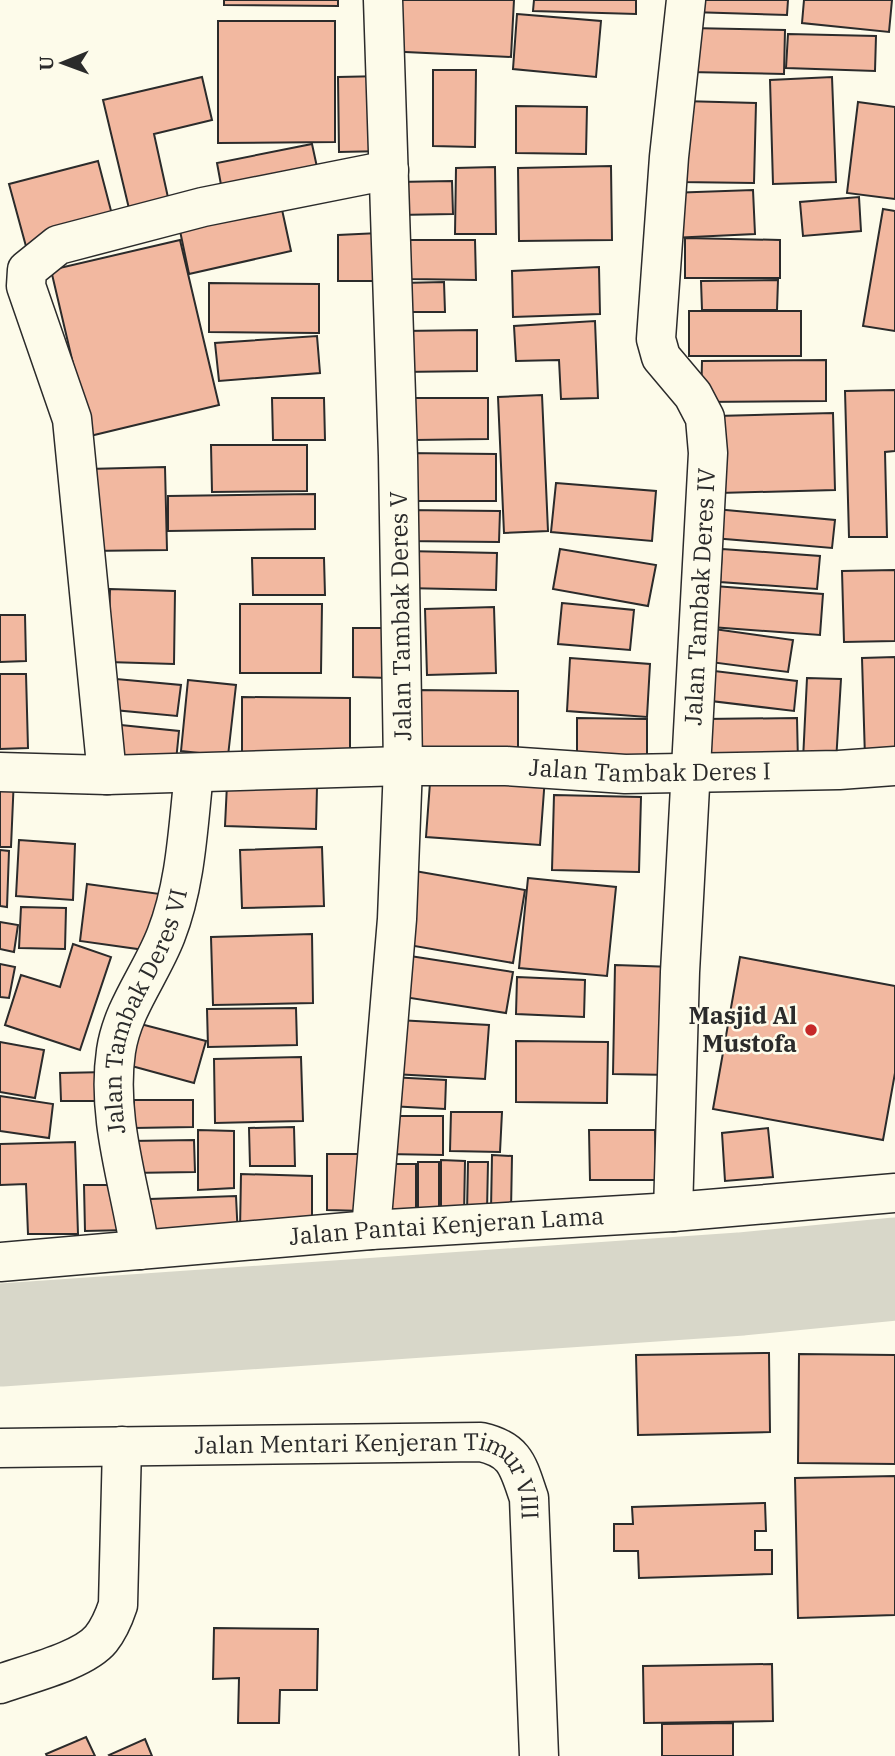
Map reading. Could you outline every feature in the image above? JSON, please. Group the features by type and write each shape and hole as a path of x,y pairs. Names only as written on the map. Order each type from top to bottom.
{"street":[{"name":"Jalan Tambak Deres V","path":"371,1230 397,919 403,766 398,456 383,0"},
{"name":"Jalan Tambak Deres IV","path":"673,1212 680,972 706,509 705,418 693,395 672,375 661,357 656,339 669,157 686,0"},
{"path":"107,775 72,419 26,286 27,270 58,245 204,207 389,170"},
{"name":"Jalan Tambak Deres I","path":"0,772 107,775 403,766 506,766 625,774 839,770 895,766"},
{"name":"Jalan Tambak Deres VI","path":"140,1251 114,1108 116,1049 125,1021 166,935 176,906 194,773"},
{"name":"Jalan Pantai Kenjeran Lama","path":"0,1262 371,1230 673,1212 895,1193"},
{"name":"Jalan Mentari Kenjeran Timur VIII","path":"0,1448 481,1442 501,1447 510,1454 519,1469 529,1498 539,1756"},
{"path":"0,1684 79,1654 100,1641 112,1622 118,1605 122,1446"}],"building":[{"path":"224,0 338,0 338,6 224,5"},
{"path":"388,0 514,0 511,57 385,51"},
{"path":"534,0 636,0 636,14 533,11"},
{"path":"691,0 788,0 787,15 691,12"},
{"path":"804,0 892,0 889,32 802,23"},
{"path":"517,14 601,21 596,77 513,69"},
{"path":"218,21 335,21 335,142 218,143"},
{"path":"690,28 785,30 784,74 689,72"},
{"path":"788,34 876,36 875,71 786,68"},
{"path":"433,70 476,70 475,147 433,146"},
{"path":"384,76 385,151 339,152 338,77"},
{"path":"202,77 212,120 154,134 171,211 132,221 103,100"},
{"path":"832,77 836,182 773,184 770,80"},
{"path":"682,101 756,103 754,183 680,182"},
{"path":"858,102 895,107 895,199 847,193"},
{"path":"516,106 587,107 586,154 516,153"},
{"path":"312,144 320,181 224,201 217,163"},
{"path":"98,161 115,226 27,250 9,184"},
{"path":"611,166 612,240 519,241 518,168"},
{"path":"495,167 496,234 455,234 456,168"},
{"path":"452,181 453,214 398,215 397,182"},
{"path":"753,190 755,234 671,238 669,193"},
{"path":"859,197 861,231 803,236 800,202"},
{"path":"281,205 291,251 189,274 179,226"},
{"path":"883,209 895,211 895,331 863,326"},
{"path":"379,233 381,281 338,281 338,235"},
{"path":"685,238 780,240 780,278 685,278"},
{"path":"180,240 219,405 90,436 51,270"},
{"path":"410,240 475,240 476,280 410,279"},
{"path":"599,267 600,314 513,317 512,271"},
{"path":"778,280 777,310 702,310 701,281"},
{"path":"444,282 445,312 401,312 401,283"},
{"path":"209,283 319,284 319,333 209,332"},
{"path":"689,311 801,311 801,356 689,356"},
{"path":"595,321 598,398 561,399 559,360 516,361 514,326"},
{"path":"477,330 477,371 402,372 402,331"},
{"path":"317,336 320,373 219,381 215,343"},
{"path":"826,360 826,401 701,402 702,361"},
{"path":"895,390 895,451 885,452 887,537 849,537 845,391"},
{"path":"542,395 548,531 504,533 498,397"},
{"path":"272,398 324,398 325,440 273,440"},
{"path":"415,398 488,398 488,439 415,440"},
{"path":"833,413 835,490 719,493 717,416"},
{"path":"211,445 307,445 307,491 212,492"},
{"path":"404,453 496,454 496,501 404,501"},
{"path":"165,467 167,550 89,551 88,469"},
{"path":"556,483 656,491 652,541 551,532"},
{"path":"315,494 315,529 168,531 168,496"},
{"path":"715,509 835,520 832,548 713,538"},
{"path":"403,510 500,511 499,542 403,541"},
{"path":"560,549 656,565 648,606 553,589"},
{"path":"722,549 820,556 817,589 720,582"},
{"path":"406,551 497,553 496,590 405,588"},
{"path":"252,558 324,558 325,595 253,595"},
{"path":"895,570 895,641 844,642 842,571"},
{"path":"714,586 823,594 820,635 711,627"},
{"path":"110,589 175,591 174,664 108,662"},
{"path":"562,603 634,610 630,650 558,644"},
{"path":"240,604 322,604 321,673 240,673"},
{"path":"494,607 496,673 427,675 425,609"},
{"path":"0,615 25,615 26,661 0,662"},
{"path":"353,628 390,628 390,678 353,677"},
{"path":"714,629 793,640 788,672 710,662"},
{"path":"895,657 895,757 865,758 862,658"},
{"path":"570,658 650,664 647,717 567,711"},
{"path":"706,670 797,681 794,711 703,700"},
{"path":"0,674 26,674 28,748 0,749"},
{"path":"807,678 841,679 836,762 803,760"},
{"path":"116,679 181,685 177,716 114,710"},
{"path":"188,680 236,685 228,756 181,751"},
{"path":"416,690 518,691 518,753 415,753"},
{"path":"242,697 350,698 350,764 242,764"},
{"path":"577,718 647,719 647,769 577,768"},
{"path":"797,718 798,762 705,763 704,719"},
{"path":"111,724 179,731 176,761 109,754"},
{"path":"431,769 545,777 540,845 426,837"},
{"path":"0,776 14,777 11,847 0,847"},
{"path":"227,784 317,787 316,829 225,826"},
{"path":"554,795 641,797 639,872 552,870"},
{"path":"19,840 75,844 73,900 16,896"},
{"path":"322,847 324,906 242,908 240,850"},
{"path":"0,850 9,851 7,907 0,906"},
{"path":"409,870 525,890 513,963 397,943"},
{"path":"528,878 616,887 607,976 519,968"},
{"path":"87,884 160,894 152,951 80,941"},
{"path":"21,907 66,908 65,949 19,948"},
{"path":"0,922 18,925 14,952 0,949"},
{"path":"312,934 313,1003 213,1005 211,937"},
{"path":"73,944 111,957 80,1050 5,1025 21,975 60,987"},
{"path":"410,956 513,972 506,1013 404,997"},
{"name":"Masjid Al Mustofa","path":"740,957 895,986 895,1073 883,1140 713,1109"},
{"path":"0,964 15,967 9,998 0,997"},
{"path":"615,965 674,967 672,1075 613,1074"},
{"path":"517,977 585,980 584,1017 516,1014"},
{"path":"296,1008 297,1045 208,1047 207,1009"},
{"path":"397,1020 489,1025 485,1079 393,1074"},
{"path":"129,1021 206,1041 194,1083 117,1062"},
{"path":"516,1041 608,1042 607,1103 516,1102"},
{"path":"0,1042 44,1050 35,1098 0,1092"},
{"path":"301,1057 303,1121 215,1123 214,1059"},
{"path":"107,1072 107,1101 61,1101 60,1073"},
{"path":"390,1077 446,1080 445,1109 389,1106"},
{"path":"0,1096 53,1104 49,1138 0,1131"},
{"path":"134,1100 193,1100 193,1127 134,1128"},
{"path":"451,1112 502,1112 500,1152 450,1151"},
{"path":"387,1116 443,1116 443,1155 386,1154"},
{"path":"294,1127 295,1166 250,1166 249,1128"},
{"path":"768,1128 773,1177 725,1181 722,1133"},
{"path":"198,1130 234,1131 234,1188 198,1190"},
{"path":"589,1130 655,1130 656,1180 590,1180"},
{"path":"194,1140 195,1172 130,1173 130,1141"},
{"path":"75,1142 78,1234 28,1234 26,1184 0,1185 0,1144"},
{"path":"327,1154 364,1154 364,1211 327,1210"},
{"path":"492,1155 512,1156 511,1211 491,1210"},
{"path":"441,1160 465,1161 464,1215 441,1214"},
{"path":"418,1162 439,1162 439,1215 418,1215"},
{"path":"468,1162 488,1162 487,1212 467,1213"},
{"path":"386,1164 416,1164 416,1214 386,1215"},
{"path":"241,1174 312,1176 312,1231 240,1231"},
{"path":"84,1185 127,1185 128,1230 85,1231"},
{"path":"236,1196 238,1238 152,1242 150,1199"},
{"path":"769,1353 770,1432 638,1435 636,1355"},
{"path":"799,1354 895,1355 895,1464 798,1463"},
{"path":"895,1476 895,1615 798,1618 795,1478"},
{"path":"765,1503 766,1531 755,1531 755,1550 772,1550 772,1574 639,1578 638,1551 614,1551 614,1524 633,1524 632,1507"},
{"path":"214,1628 318,1629 317,1690 280,1690 279,1723 238,1723 239,1678 213,1679"},
{"path":"772,1664 773,1721 644,1723 643,1666"},
{"path":"733,1723 733,1756 662,1756 662,1724"},
{"path":"86,1737 95,1756 46,1754"},
{"path":"145,1739 152,1756 109,1755"}],"waterway":[{"path":"0,1335 741,1284 895,1269"}],"place":[{"name":"Masjid Al Mustofa","path":"811,1030"}]}
